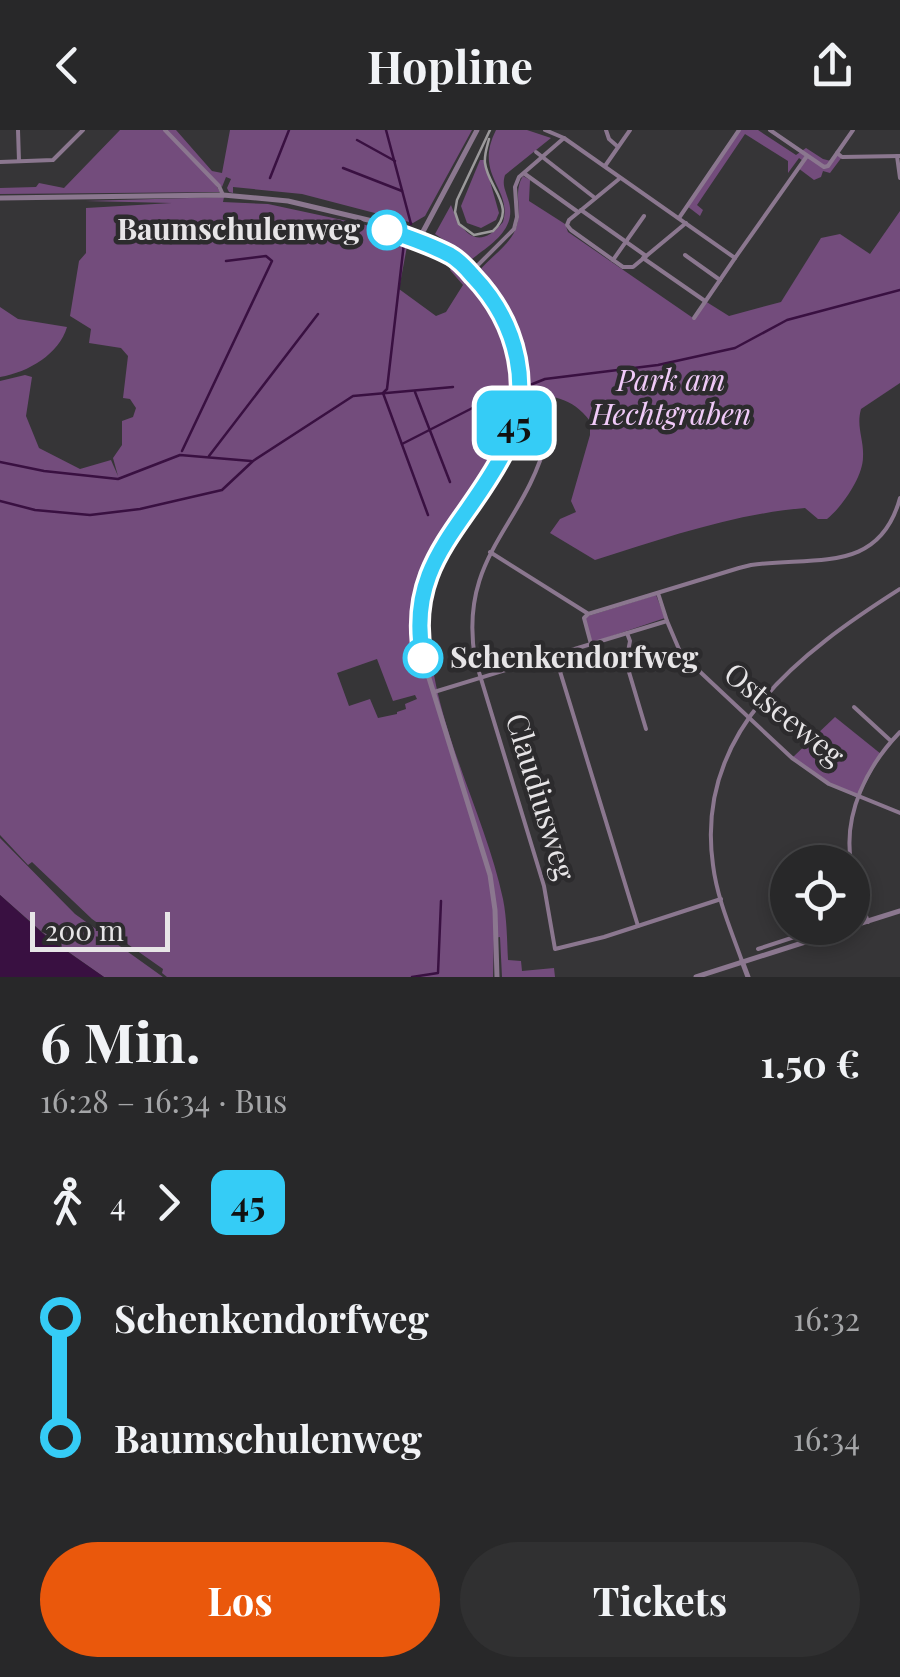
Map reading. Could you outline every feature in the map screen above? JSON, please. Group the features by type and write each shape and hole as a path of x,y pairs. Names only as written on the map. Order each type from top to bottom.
{"street":[{"path":"18,130 19,161"},
{"path":"0,162 53,160 84,130"},
{"path":"165,130 223,193"},
{"path":"420,238 477,130"},
{"path":"544,130 564,138 735,258"},
{"path":"606,130 618,146"},
{"path":"604,166 630,130"},
{"path":"679,218 739,130"},
{"path":"770,130 824,167 853,130"},
{"path":"470,273 511,234 517,217 514,187 524,172 564,138"},
{"path":"536,152 595,198"},
{"path":"837,153 842,157 898,156 900,178"},
{"path":"694,318 806,156"},
{"path":"524,172 626,241 705,301"},
{"path":"621,178 568,220 569,228 627,268 686,223"},
{"path":"0,198 223,193 276,199 364,218 420,238 450,255 494,300 518,359 518,400 505,450 441,546 425,582 419,628 424,664 490,874 497,977"},
{"path":"613,260 644,216"},
{"path":"684,255 720,280"},
{"name":"Claudiusweg","path":"547,438 533,480 478,578 472,604 472,641 544,886 556,949 638,926"},
{"path":"591,644 584,618 588,614 751,566 856,554 881,538 900,498"},
{"path":"490,552 588,614"},
{"path":"748,977 713,864 713,808 728,752 747,720 781,679 816,646 900,589"},
{"name":"Ostseeweg","path":"658,593 680,654 747,720 808,771 858,798 900,813"},
{"path":"434,692 667,621"},
{"path":"627,634 630,642 626,662 646,729"},
{"path":"555,655 638,926 721,899"},
{"path":"854,707 891,741"},
{"path":"850,845 858,798 871,769 900,732"},
{"path":"870,921 900,911"},
{"path":"758,948 770,944"},
{"path":"696,977 793,945"}],"green space":[{"path":"120,130 176,130 212,171 222,173 230,130 472,130 425,216 413,223 302,194 233,187 233,193 227,188 231,179 226,177 222,187 212,178 220,192 0,194 0,188 36,187 39,183 64,188"},
{"path":"496,130 527,130 551,138 505,175 510,209 507,227 472,259 435,234 451,205 459,223 477,237 494,231 503,222 503,200 489,159"},
{"path":"739,130 758,130 796,155 806,148 831,161 837,153 842,157 830,173 823,171 814,180 798,168 803,161 799,158 788,173 788,161 745,134 697,205 703,210 700,216 687,206"},
{"path":"480,160 484,160 499,213 496,220 481,228 467,223 461,206"},
{"name":"Park am Hechtgraben","path":"523,176 530,180 529,201 565,224 568,232 693,318 705,301 729,316 781,302 821,238 840,234 870,254 900,211 900,383 861,409 863,457 859,473 845,499 827,519 818,519 805,508 752,516 595,560 550,533 560,519 576,512 571,501 590,435 590,421 576,407 560,399 525,395 520,428 509,452 458,528 438,569 429,630 441,708 503,899 508,960 521,961 522,971 554,968 555,977 502,977 500,937 494,938 493,977 167,977 163,969 92,919 32,862 28,865 0,835 0,381 32,377 26,416 39,448 80,469 111,460 118,476 113,458 122,445 122,421 133,417 136,408 130,399 123,398 128,356 121,348 89,343 91,329 70,316 79,261 86,253 86,208 172,203 85,201 224,197 223,202 268,204 375,227 408,241 399,289 436,316 446,312 463,285 450,270 452,267 489,301 496,295 479,271 514,232","holes":["377,659 393,701 415,695 417,699 405,704 406,709 397,714 378,718 370,699 349,706 337,673"]},
{"path":"0,307 18,319 67,327 57,345 41,360 0,377"},
{"path":"656,595 665,618 591,640 585,617"},
{"path":"835,717 881,754 858,798 829,784 792,758"},
{"path":"0,838 75,914 163,977 104,977 50,939 0,895"}],"shaded area":[{"path":"0,895 49,939 104,977 0,977"}],"waterway":[{"path":"270,178 289,130"},
{"path":"386,130 411,224"},
{"path":"357,140 395,161"},
{"path":"343,168 402,191"},
{"path":"404,243 387,389 383,393 428,515"},
{"path":"182,451 272,261 266,256 226,261"},
{"path":"530,385 545,379 658,365 735,348 787,320 900,290"},
{"path":"209,456 318,314"},
{"path":"0,501 35,510 90,515 140,509 222,490 253,461 353,396 453,387"},
{"path":"415,392 450,482"},
{"path":"497,396 503,395"},
{"path":"402,444 494,397"},
{"path":"0,462 118,479 180,455 251,461"},
{"path":"412,977 438,973 441,901"}],"tram line":[{"path":"489,139 485,163 503,214 493,231 474,235 459,224 455,212 490,130"}],"bus line":[{"name":"45","path":"387,230 450,255 482,286 506,320 520,374 517,411 505,450 441,546 428,575 420,617 423,658"}],"place":[{"name":"Baumschulenweg","path":"387,230"},
{"name":"Schenkendorfweg","path":"423,658"}]}
